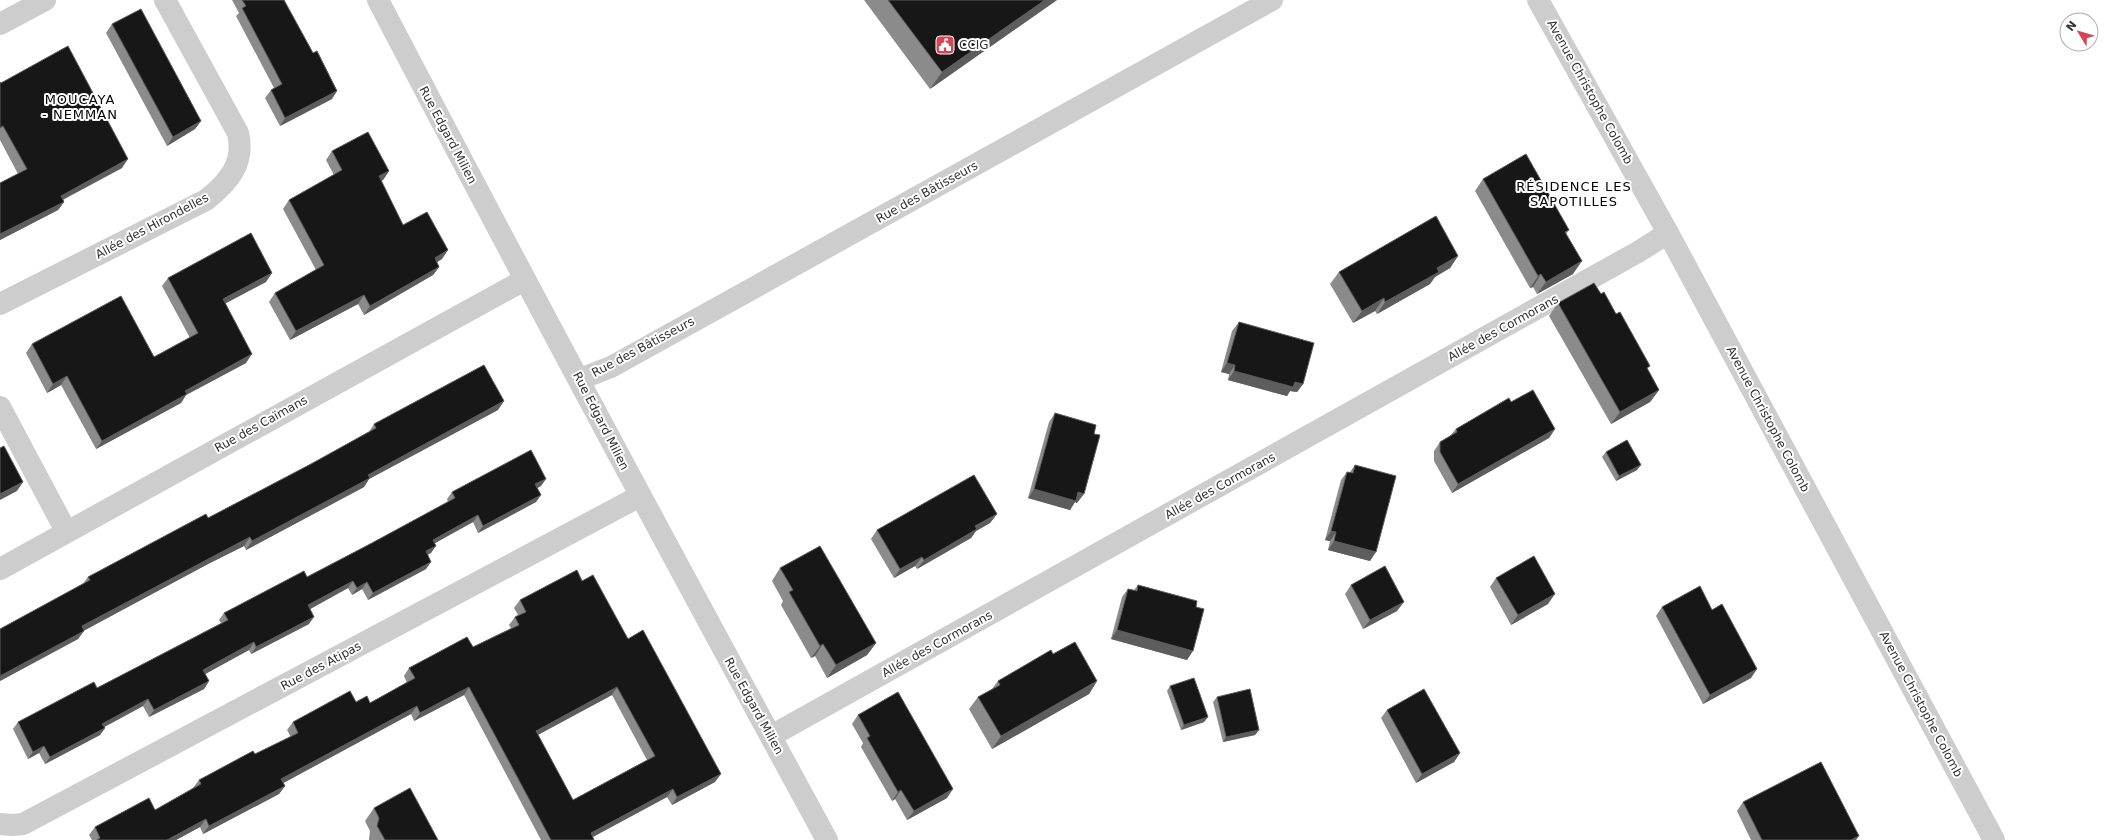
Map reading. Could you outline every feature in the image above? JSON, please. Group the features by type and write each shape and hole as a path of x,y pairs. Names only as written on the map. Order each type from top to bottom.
{"street":[{"path":"0,24 45,0"},
{"name":"Allée des Hirondelles","path":"0,304 206,200 226,183 232,174 240,156 238,133 165,0"},
{"name":"Rue Edgard Milien","path":"378,0 524,280 580,379 640,496 827,840"},
{"name":"Rue des Bâtisseurs","path":"580,379 618,363 1272,0"},
{"name":"Avenue Christophe Colomb","path":"1538,0 1668,233 1994,840"},
{"name":"Allée des Cormorans","path":"771,736 1632,256 1668,233"},
{"name":"Rue des Caïmans","path":"0,569 66,531 524,280"},
{"path":"0,407 66,531"},
{"name":"Rue des Atipas","path":"0,824 23,824 640,496"}],"building":[{"path":"242,0 284,0 313,53 317,51 337,91 285,118 271,90 282,84 242,8 246,6"},
{"name":"CCIG","path":"888,0 1045,0 942,72"},
{"path":"141,9 201,121 173,137 112,24"},
{"path":"68,46 128,159 61,196 64,202 0,234 0,183 27,169 3,126 0,128 0,82 1,83"},
{"path":"368,132 389,171 379,176 403,225 427,212 448,250 435,258 439,267 370,306 364,295 296,331 275,293 324,265 289,200 342,170 332,151"},
{"path":"1526,154 1569,230 1565,232 1582,261 1546,282 1541,274 1538,276 1483,179"},
{"path":"1436,216 1458,256 1437,268 1439,272 1385,302 1384,298 1362,311 1339,272"},
{"path":"251,233 272,273 223,299 252,354 185,391 187,394 102,441 67,376 53,384 32,344 121,296 154,357 198,333 168,278"},
{"path":"1594,283 1601,294 1604,292 1616,314 1620,312 1650,366 1647,368 1659,390 1620,412 1558,303"},
{"path":"1239,322 1314,343 1303,384 1295,382 1293,387 1234,371 1235,365 1227,363"},
{"path":"484,365 504,401 368,475 370,478 252,541 250,537 82,626 84,631 0,676 0,629 90,580 88,577 206,514 208,518 311,464 376,428 374,424"},
{"path":"1533,390 1555,429 1458,484 1440,452 1440,442 1457,432 1456,429 1509,398 1511,402"},
{"path":"1055,413 1096,425 1094,434 1100,435 1084,494 1078,492 1076,501 1034,489"},
{"path":"1627,440 1641,465 1619,476 1606,452"},
{"path":"4,446 23,482 0,494 0,448"},
{"path":"531,450 546,479 535,484 541,495 483,526 478,515 433,540 436,546 426,551 431,562 373,593 367,582 357,588 353,581 308,605 314,617 256,647 254,642 203,670 209,681 154,710 148,699 102,724 105,728 50,757 44,746 33,752 18,722 94,682 97,688 228,620 224,613 304,571 307,577 372,543 455,498 452,492"},
{"path":"1355,465 1396,476 1376,552 1334,541 1336,532 1331,531 1347,472 1353,473"},
{"path":"974,475 997,514 975,526 977,529 924,560 922,557 900,569 877,530"},
{"path":"820,546 876,643 836,665 823,644 820,646 789,592 793,590 780,568"},
{"path":"1534,556 1555,594 1518,615 1496,578"},
{"path":"1385,566 1404,602 1370,620 1351,585"},
{"path":"577,570 582,581 593,575 628,639 643,630 721,774 677,797 673,789 591,833 594,840 551,840 469,687 420,713 417,706 281,779 285,786 209,826 206,819 167,840 97,840 100,838 95,827 149,798 155,810 201,784 199,780 253,751 255,754 298,733 293,722 350,691 356,702 367,696 370,703 415,678 409,668 467,637 473,647 519,625 515,617 526,612 520,600","holes":["617,687 655,756 573,800 536,731"]},
{"path":"1138,585 1197,601 1196,607 1204,609 1193,651 1117,630 1128,589 1137,591"},
{"path":"1700,586 1712,610 1722,604 1757,669 1710,695 1662,607"},
{"path":"1075,642 1097,681 1001,736 978,697 1000,685 998,681 1051,650 1053,654"},
{"path":"1194,678 1208,717 1184,725 1170,686"},
{"path":"1250,689 1259,730 1226,737 1217,697"},
{"path":"1424,689 1460,753 1422,774 1387,710"},
{"path":"898,692 953,789 914,811 901,790 898,792 867,738 870,736 858,715"},
{"path":"1821,762 1859,836 1851,840 1762,840 1743,802"},
{"path":"410,788 438,840 385,840 377,826 379,818 374,808"}],"place":[{"name":"CCIG","path":"945,45"}],"district":[{"name":"MOUCAYA - NEMMAN","path":"80,106"},
{"name":"RÉSIDENCE LES SAPOTILLES","path":"1574,194"}]}
